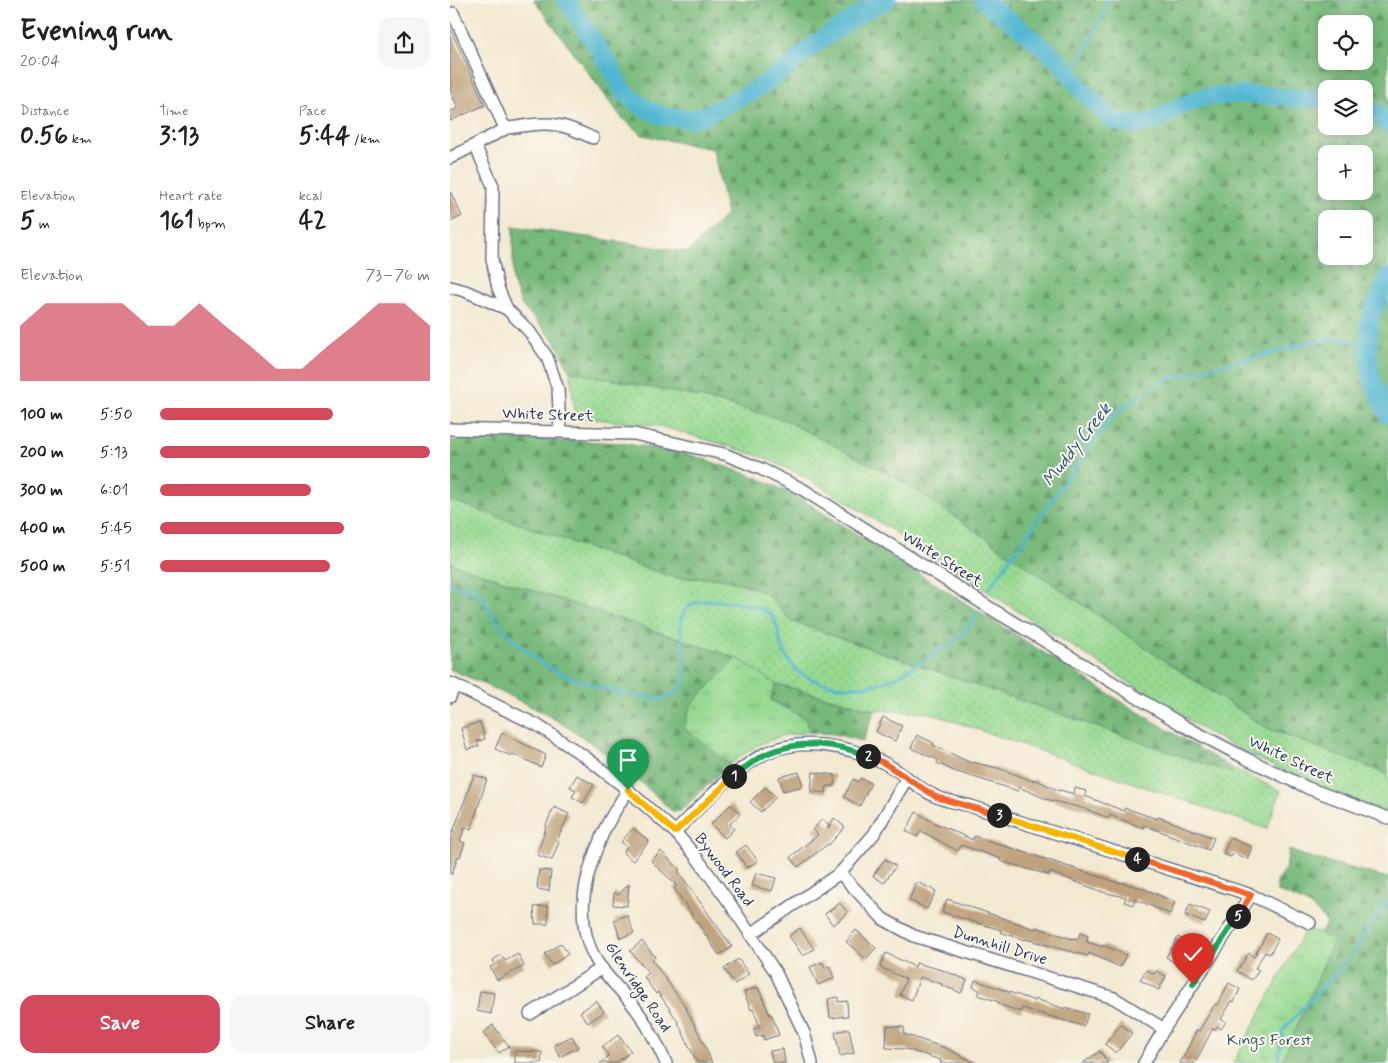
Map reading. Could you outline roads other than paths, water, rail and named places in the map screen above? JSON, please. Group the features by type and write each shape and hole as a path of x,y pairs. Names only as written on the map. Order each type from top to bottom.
{"street":[{"path":"453,13 504,124 508,128"},
{"path":"450,158 508,128 555,124 593,138"},
{"path":"475,145 493,186 492,259 498,288 507,309 529,331 547,357 558,389 560,431"},
{"path":"450,287 465,291 507,309"},
{"name":"White Street","path":"450,430 634,434 724,454 761,468 802,489 990,608 1186,727 1308,788 1388,818"},
{"path":"450,697 452,684"},
{"name":"Bywood Road","path":"452,684 537,725 584,756 628,790 675,832 694,854 751,934 776,973 804,1033 812,1063"},
{"path":"675,832 730,779 765,754 794,745 826,744 859,753 884,763 936,797 1251,895 1310,923"},
{"path":"751,934 840,873 857,856 874,834 907,778"},
{"name":"Glenridge Road","path":"628,790 605,827 584,887 582,911 586,933 593,952 602,968 633,1006 658,1045 666,1063"},
{"name":"Dunnhill Drive","path":"840,873 883,919 914,936 1114,998 1164,1029"},
{"path":"1144,1063 1251,895"},
{"path":"530,1014 602,968"}],"waterway":[{"path":"566,0 610,66 622,90 641,106 662,116 690,119 718,109 758,88 786,69 815,44 863,12 887,0"},
{"path":"983,0 1059,61 1083,91 1112,120 1134,125 1153,122 1176,108 1203,97 1246,94 1318,99"},
{"path":"1072,77 1109,0"},
{"path":"1373,111 1388,125"},
{"name":"Muddy Creek","path":"1388,277 1370,318 1368,354 1372,380 1388,415"},
{"name":"Muddy Creek","path":"989,589 1113,416 1139,396 1167,379 1305,343 1333,338 1368,344"},
{"name":"Muddy Creek","path":"450,584 481,593 491,613 505,631 530,654 550,668 612,691 660,698 675,694 680,689 685,677 681,633 682,620 686,609 696,603 715,601 736,603 751,605 764,610 775,620 782,649 800,673 822,683 847,687 872,685 908,671 964,634 978,610"},
{"path":"1279,1063 1283,1030 1353,954 1382,908 1388,903"}],"park label":[{"name":"Kings Forest","path":"1269,1040"}]}
